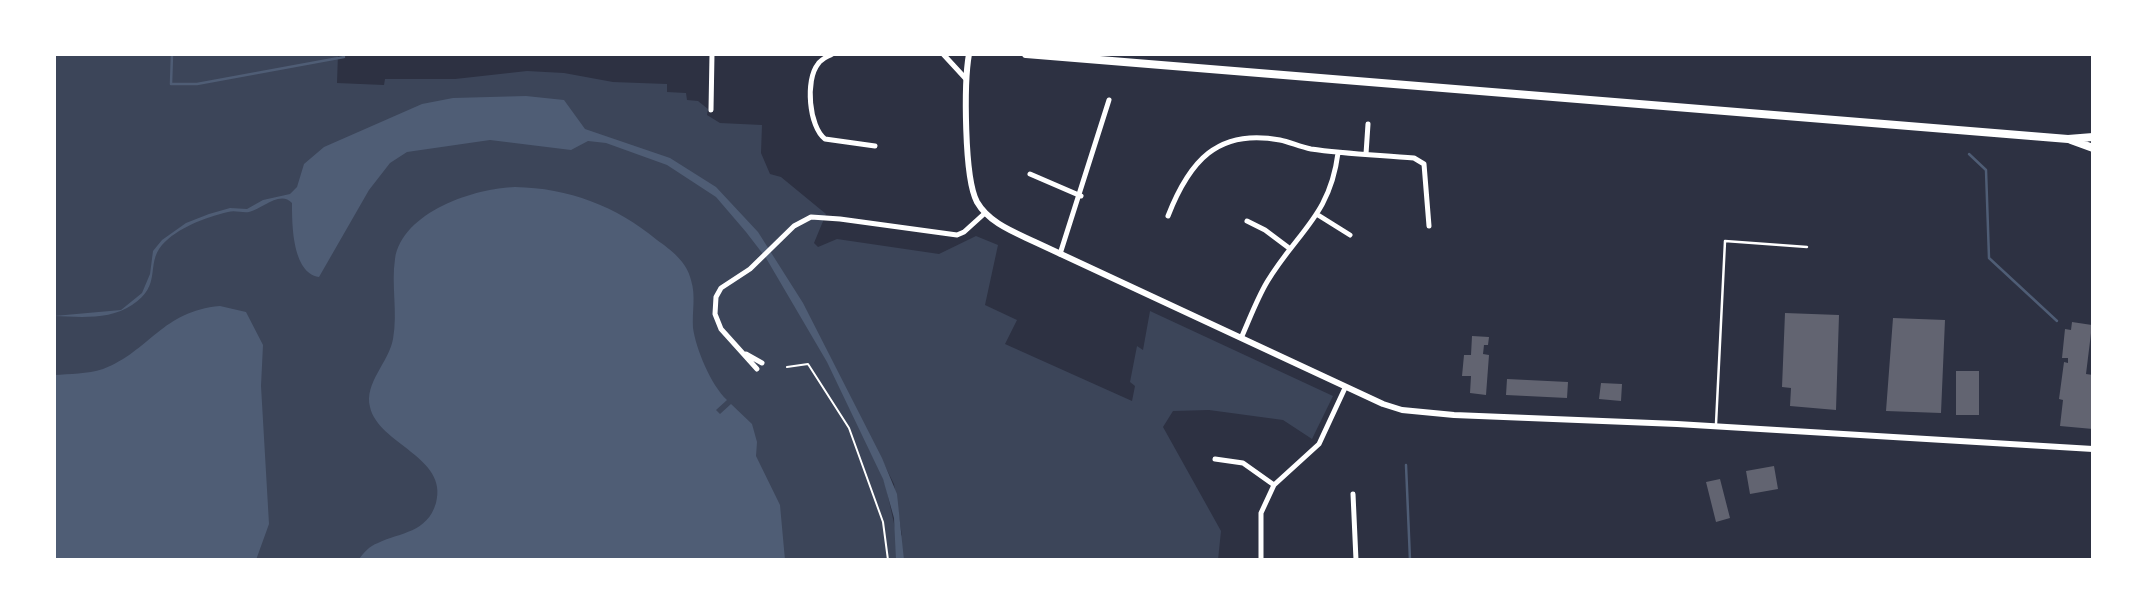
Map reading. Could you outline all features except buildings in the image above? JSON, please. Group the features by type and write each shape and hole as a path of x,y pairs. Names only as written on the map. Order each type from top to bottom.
{"main road":[{"path":"1026,54 2068,139 2093,137"},
{"path":"2068,139 2093,148"}],"street":[{"path":"710,110 712,54"},
{"path":"832,54 819,61 813,71 813,124 825,139 875,146"},
{"path":"943,54 966,79"},
{"path":"969,54 966,79 970,174 977,201 985,213 999,224 1060,254 1242,336 1345,388 1413,411 2093,449"},
{"path":"1060,254 1110,100"},
{"path":"701,101 711,101"},
{"path":"1097,108 1106,111"},
{"path":"1366,153 1368,124"},
{"path":"1168,216 1178,188 1200,159 1228,140 1251,136 1338,153 1414,158 1424,164 1429,226"},
{"path":"1242,336 1265,284 1289,248 1318,215 1335,183 1338,153"},
{"path":"1045,180 1049,172"},
{"path":"1030,174 1081,195"},
{"path":"757,369 721,329 715,314 720,289 750,269 794,226 811,217 957,234 964,232 985,213"},
{"path":"1318,215 1350,235"},
{"path":"1247,221 1265,230 1289,248"},
{"path":"746,354 762,363"},
{"path":"1261,560 1261,513 1274,485 1319,444 1345,388"},
{"path":"1215,459 1243,463 1274,485"},
{"path":"1353,494 1356,560"}],"lane":[{"path":"1716,427 1726,241 1807,247"}],"path":[{"path":"787,367 808,364 849,428 883,522 888,560"}],"shaded area":[{"path":"54,54 338,54 337,83 384,85 385,79 455,79 527,71 564,73 613,82 667,84 667,92 686,93 687,100 698,101 708,109 707,115 720,123 762,125 761,153 770,174 781,177 826,214 814,243 818,247 837,239 939,254 976,236 998,245 985,305 1017,320 1005,344 1132,401 1135,386 1130,382 1137,346 1143,350 1150,311 1333,396 1312,439 1283,420 1209,410 1173,411 1163,427 1221,531 1218,560 54,560","holes":["864,424 894,484 902,536 895,528 886,487"]},
{"path":"526,96 564,100 585,129 670,158 716,187 758,232 803,303 882,458 897,494 904,560 896,560 894,518 883,479 827,362 766,258 716,197 667,165 606,143 588,141 571,150 490,140 407,152 390,163 369,190 319,277 303,267 295,246 292,203 282,198 249,212 231,211 211,217 176,233 157,252 147,290 141,298 123,310 94,316 54,316 121,310 142,293 150,274 153,251 162,240 186,223 209,214 230,208 247,209 263,200 290,194 297,187 304,164 324,147 422,104 453,98"},
{"path":"515,187 554,191 591,201 641,228 682,262 692,286 693,328 697,346 710,376 727,400 716,410 720,414 731,404 752,424 757,442 756,456 780,505 785,560 358,560 375,544 420,526 432,513 436,503 437,487 432,474 423,462 386,431 376,420 370,407 370,389 393,339 394,269 401,242 411,228 425,216 443,206 480,192"},
{"path":"220,306 246,312 263,345 261,386 269,524 256,560 54,560 54,375 103,369 133,352 184,315"}],"waterway":[{"path":"172,54 171,84 197,84 344,57"},
{"path":"1969,154 1986,170 1989,258 2057,321"},
{"path":"1406,465 1410,560"}]}
